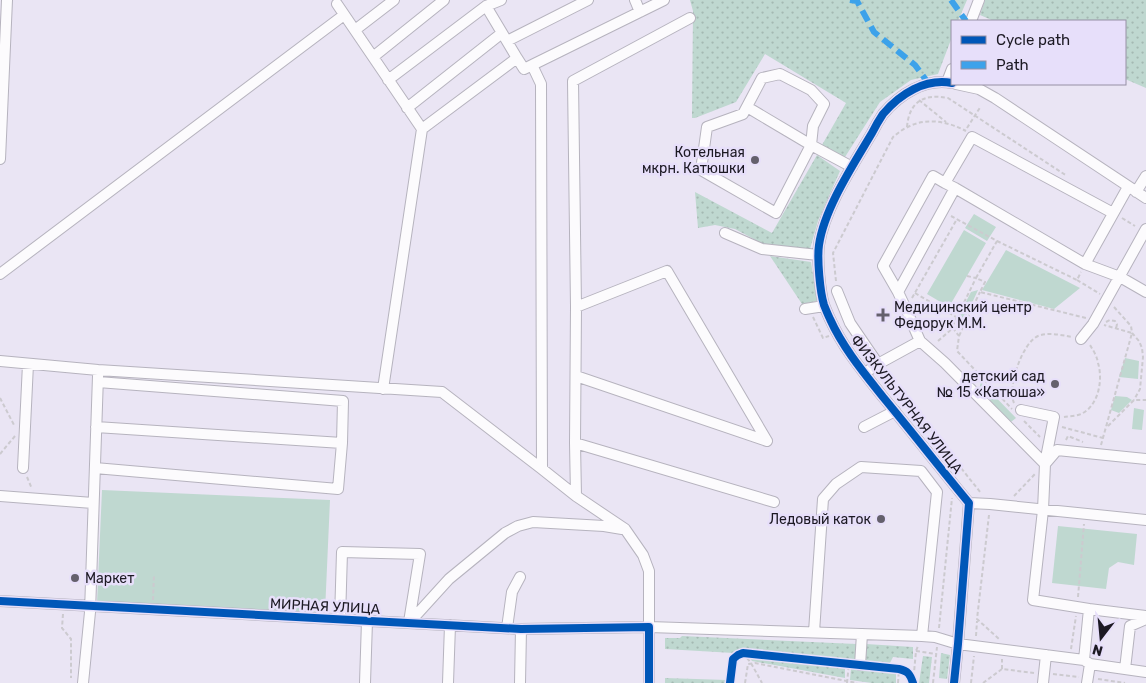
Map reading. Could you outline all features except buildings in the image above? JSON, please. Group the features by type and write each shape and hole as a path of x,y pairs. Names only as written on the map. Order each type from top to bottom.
{"street":[{"path":"0,158 7,0"},
{"path":"355,30 394,0"},
{"path":"373,57 444,0"},
{"path":"388,80 486,6 501,0"},
{"path":"407,108 505,37 588,0"},
{"path":"635,0 640,12"},
{"path":"486,6 524,69 664,0"},
{"path":"971,20 979,0"},
{"path":"337,4 422,129 383,389"},
{"path":"0,274 344,15"},
{"path":"576,496 573,81 690,18"},
{"path":"422,129 517,58"},
{"path":"532,65 541,84 542,469"},
{"path":"780,74 811,90 824,104 813,126 811,145 776,213 701,170 707,128 743,114 762,78 780,74"},
{"name":"ФИЗКУЛЬТУРНАЯ УЛИЦА","path":"951,83 929,84 914,88 895,102 882,115 830,208 823,227 818,255 824,306 836,332 865,374 969,503"},
{"name":"ФИЗКУЛЬТУРНАЯ УЛИЦА","path":"961,85 979,89 995,98 1146,198"},
{"path":"747,107 852,167"},
{"path":"945,183 972,137 1113,213"},
{"path":"1044,464 945,363 920,341 906,308 883,266 933,176 1085,264 1120,277 1146,292"},
{"path":"1085,264 1113,213 1132,189 1146,176"},
{"path":"898,292 955,188"},
{"path":"1081,338 1093,324 1145,230"},
{"path":"725,233 762,249 818,255"},
{"path":"576,307 667,271 767,441 576,376"},
{"path":"837,291 850,323 878,364"},
{"path":"805,310 824,306"},
{"path":"865,374 878,364 920,341"},
{"path":"0,361 98,370 442,392 576,496 625,529 643,555 649,571 649,683"},
{"path":"23,468 22,432 28,364"},
{"path":"83,683 90,606 98,370"},
{"path":"94,468 338,489 342,443 343,401 98,382"},
{"path":"864,427 895,411"},
{"path":"1018,412 1053,421 1044,464 1043,510 1033,600 1146,618"},
{"path":"96,427 342,443"},
{"path":"575,444 774,502"},
{"path":"1044,464 1057,450 1146,459"},
{"path":"814,632 823,499 836,484 862,467 921,471 936,492 922,636"},
{"path":"0,496 93,503"},
{"path":"954,683 969,503 1146,520"},
{"path":"409,623 449,579 505,533 518,526 533,522 625,529"},
{"path":"340,619 342,552 420,554 409,623"},
{"path":"507,628 512,592 520,577"},
{"name":"МИРНАЯ УЛИЦА","path":"0,602 521,629 649,627 922,636 938,638 958,644 1046,655 1146,672"},
{"path":"1087,683 1089,609"},
{"path":"1125,669 1130,626 1146,618"},
{"path":"365,683 367,621"},
{"path":"448,683 450,625"},
{"path":"520,683 521,629"},
{"path":"860,664 862,634"},
{"path":"1043,683 1046,655"}],"path":[{"path":"907,127 907,118 919,100 937,96 948,98 1069,177"},
{"path":"919,100 946,122 966,130 981,106"},
{"path":"837,291 833,253 893,137 907,127 927,121 946,122"},
{"path":"1113,213 1145,230"},
{"path":"906,308 957,219 1077,280 1107,298 1131,326 1132,333 1101,445"},
{"path":"938,341 953,328 956,317 997,241"},
{"path":"1077,280 1085,264"},
{"path":"967,276 985,282 959,336 957,351 1043,439 1050,439"},
{"path":"980,292 1086,318 1104,326 1132,333 1142,348 1140,390 1134,400 1106,428"},
{"path":"915,293 956,317"},
{"path":"1104,326 1106,322 1112,320 1117,324 1116,329"},
{"path":"953,328 959,336"},
{"path":"1018,412 1013,401 1014,381 1018,363 1030,342 1036,337 1047,334 1081,338 1088,342 1098,362 1100,373 1096,397 1091,406 1083,413 1053,421"},
{"path":"878,364 990,504 977,620 1004,643 1002,669"},
{"path":"0,398 22,432 0,454"},
{"path":"1134,400 1146,400"},
{"path":"1053,421 1103,438"},
{"path":"1066,440 1068,436 1086,442"},
{"path":"1013,497 1044,464"},
{"path":"23,468 37,500"},
{"path":"933,683 952,498"},
{"path":"1071,652 1085,514"},
{"path":"153,605 154,574"},
{"path":"64,611 62,628 71,638 71,678"},
{"path":"913,683 916,651 922,636"},
{"path":"916,651 936,654"},
{"path":"741,654 753,654"},
{"path":"741,654 751,663 762,683"},
{"path":"839,662 860,664"},
{"path":"751,663 857,683"},
{"path":"746,683 748,664 751,663"},
{"path":"847,682 848,663"},
{"path":"889,668 906,671 913,683"},
{"path":"898,683 899,669"}],"green space":[{"path":"690,0 967,0 958,20 951,20 951,40 938,74 911,80 880,102 845,157 822,145 846,103 765,54 736,102 692,118 693,11"},
{"path":"985,0 1146,0 1146,88 1126,79 1126,20 992,20 980,15"},
{"path":"817,155 840,171 818,221 810,249 763,244 735,229 715,225 698,228 695,192 772,233"},
{"path":"974,214 996,227 987,241 965,228"},
{"path":"964,230 986,243 949,307 927,294"},
{"path":"1006,250 1080,288 1054,309 982,290"},
{"path":"770,256 811,262 817,301 802,304"},
{"path":"978,290 961,327 956,321 971,292"},
{"path":"1125,358 1139,361 1138,379 1119,377"},
{"path":"981,382 1016,418 1007,425 978,393"},
{"path":"1115,396 1127,397 1132,400 1119,413 1111,410"},
{"path":"1134,408 1144,410 1142,430 1132,429"},
{"path":"102,490 330,500 325,612 97,603"},
{"path":"1058,526 1137,534 1134,565 1118,562 1109,568 1106,589 1052,583"},
{"path":"682,636 856,644 855,660 665,649 665,638 680,638"},
{"path":"866,644 913,647 913,659 893,657 889,665 863,662"},
{"path":"941,653 950,655 947,679 939,678"},
{"path":"923,656 932,657 929,683 919,683"},
{"path":"749,657 845,668 845,678 752,661"},
{"path":"851,668 896,674 896,683 872,683 850,680"},
{"path":"665,678 727,680 727,683 665,683"}],"marked path":[{"path":"850,0 857,1 874,32 915,65 929,84"},
{"path":"951,0 965,20"}],"cycle path":[{"path":"951,83 932,83 914,89 897,100 883,114 833,202 822,231 818,258 824,305 841,340 854,360 969,503 954,683"},
{"path":"0,601 521,629 649,627 649,683"},
{"path":"730,683 733,659 743,653 899,669 908,673 913,683"}],"place":[{"name":"Котельная мкрн. Катюшки","path":"755,160"},
{"name":"Медицинский центр Федорук М.М.","path":"883,315"},
{"name":"детский сад № 15 «Катюша»","path":"1055,384"},
{"name":"Ледовый каток","path":"881,519"},
{"name":"Маркет","path":"75,578"}]}
